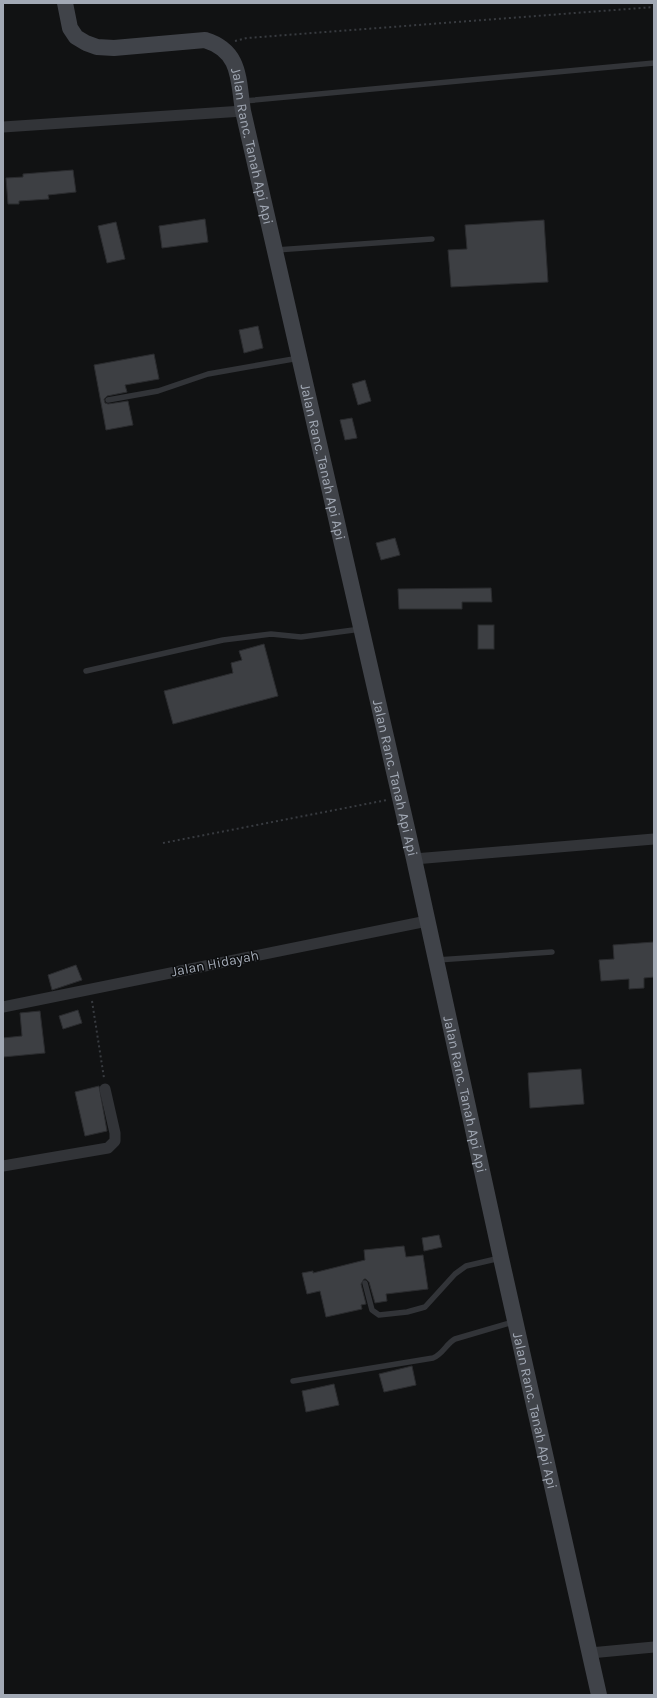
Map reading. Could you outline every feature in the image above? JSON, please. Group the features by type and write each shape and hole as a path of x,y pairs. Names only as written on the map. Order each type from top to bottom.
{"street":[{"name":"Jalan Ranc. Tanah Api Api","path":"65,3 70,28 76,37 86,44 97,47 114,48 205,40 224,49 230,55 234,64 242,106 414,859 501,1258 599,1695"},
{"path":"3,127 242,106"},
{"path":"414,859 654,839"},
{"name":"Jalan Hidayah","path":"3,1007 90,988 427,921"},
{"path":"3,1166 108,1148 115,1141 115,1133 105,1089"},
{"path":"590,1653 654,1648"}],"lane":[{"path":"242,106 654,63"},
{"path":"275,250 432,239"},
{"path":"108,400 158,392 208,374 300,358"},
{"path":"86,671 223,640 271,634 301,638 361,629"},
{"path":"436,960 552,952"},
{"path":"365,1283 372,1310 375,1314 379,1315 407,1312 425,1307 442,1287 466,1266 501,1258"},
{"path":"293,1381 433,1358 439,1355 448,1343 455,1339 516,1321"}],"path":[{"path":"224,49 232,42 247,38 654,7"},
{"path":"163,843 400,798"},
{"path":"90,988 105,1089"}],"building":[{"path":"73,170 76,192 48,195 49,199 19,201 19,204 8,204 6,178 23,177 23,174"},
{"path":"205,219 208,242 162,248 159,226"},
{"path":"544,220 548,282 451,287 448,250 467,249 465,225"},
{"path":"116,222 125,259 107,263 98,226"},
{"path":"258,326 263,348 244,353 239,330"},
{"path":"154,354 159,379 125,385 127,392 107,396 104,399 105,403 108,404 128,401 133,425 106,430 94,365"},
{"path":"365,380 371,401 358,405 352,384"},
{"path":"352,418 357,438 345,440 340,420"},
{"path":"395,538 400,555 381,560 376,543"},
{"path":"491,588 492,602 462,602 462,609 399,609 398,589"},
{"path":"478,625 494,625 494,649 478,649"},
{"path":"264,644 278,696 173,724 164,691 233,673 231,663 242,660 239,651"},
{"path":"654,942 654,977 644,978 644,988 629,989 629,979 601,981 599,960 614,959 613,945"},
{"path":"76,965 82,980 52,990 48,975"},
{"path":"78,1010 82,1023 63,1029 59,1016"},
{"path":"40,1011 45,1053 3,1057 3,1038 22,1036 20,1013"},
{"path":"581,1069 584,1104 530,1108 528,1073"},
{"path":"99,1086 107,1131 85,1136 75,1092"},
{"path":"439,1235 442,1247 424,1251 422,1238"},
{"path":"404,1246 406,1257 423,1255 428,1289 386,1294 387,1301 375,1303 369,1282 364,1279 361,1284 366,1304 361,1305 362,1309 326,1317 320,1291 307,1294 302,1273 313,1271 313,1273 365,1260 364,1250"},
{"path":"412,1366 416,1385 384,1392 379,1374"},
{"path":"334,1384 339,1405 306,1412 302,1391"}]}
